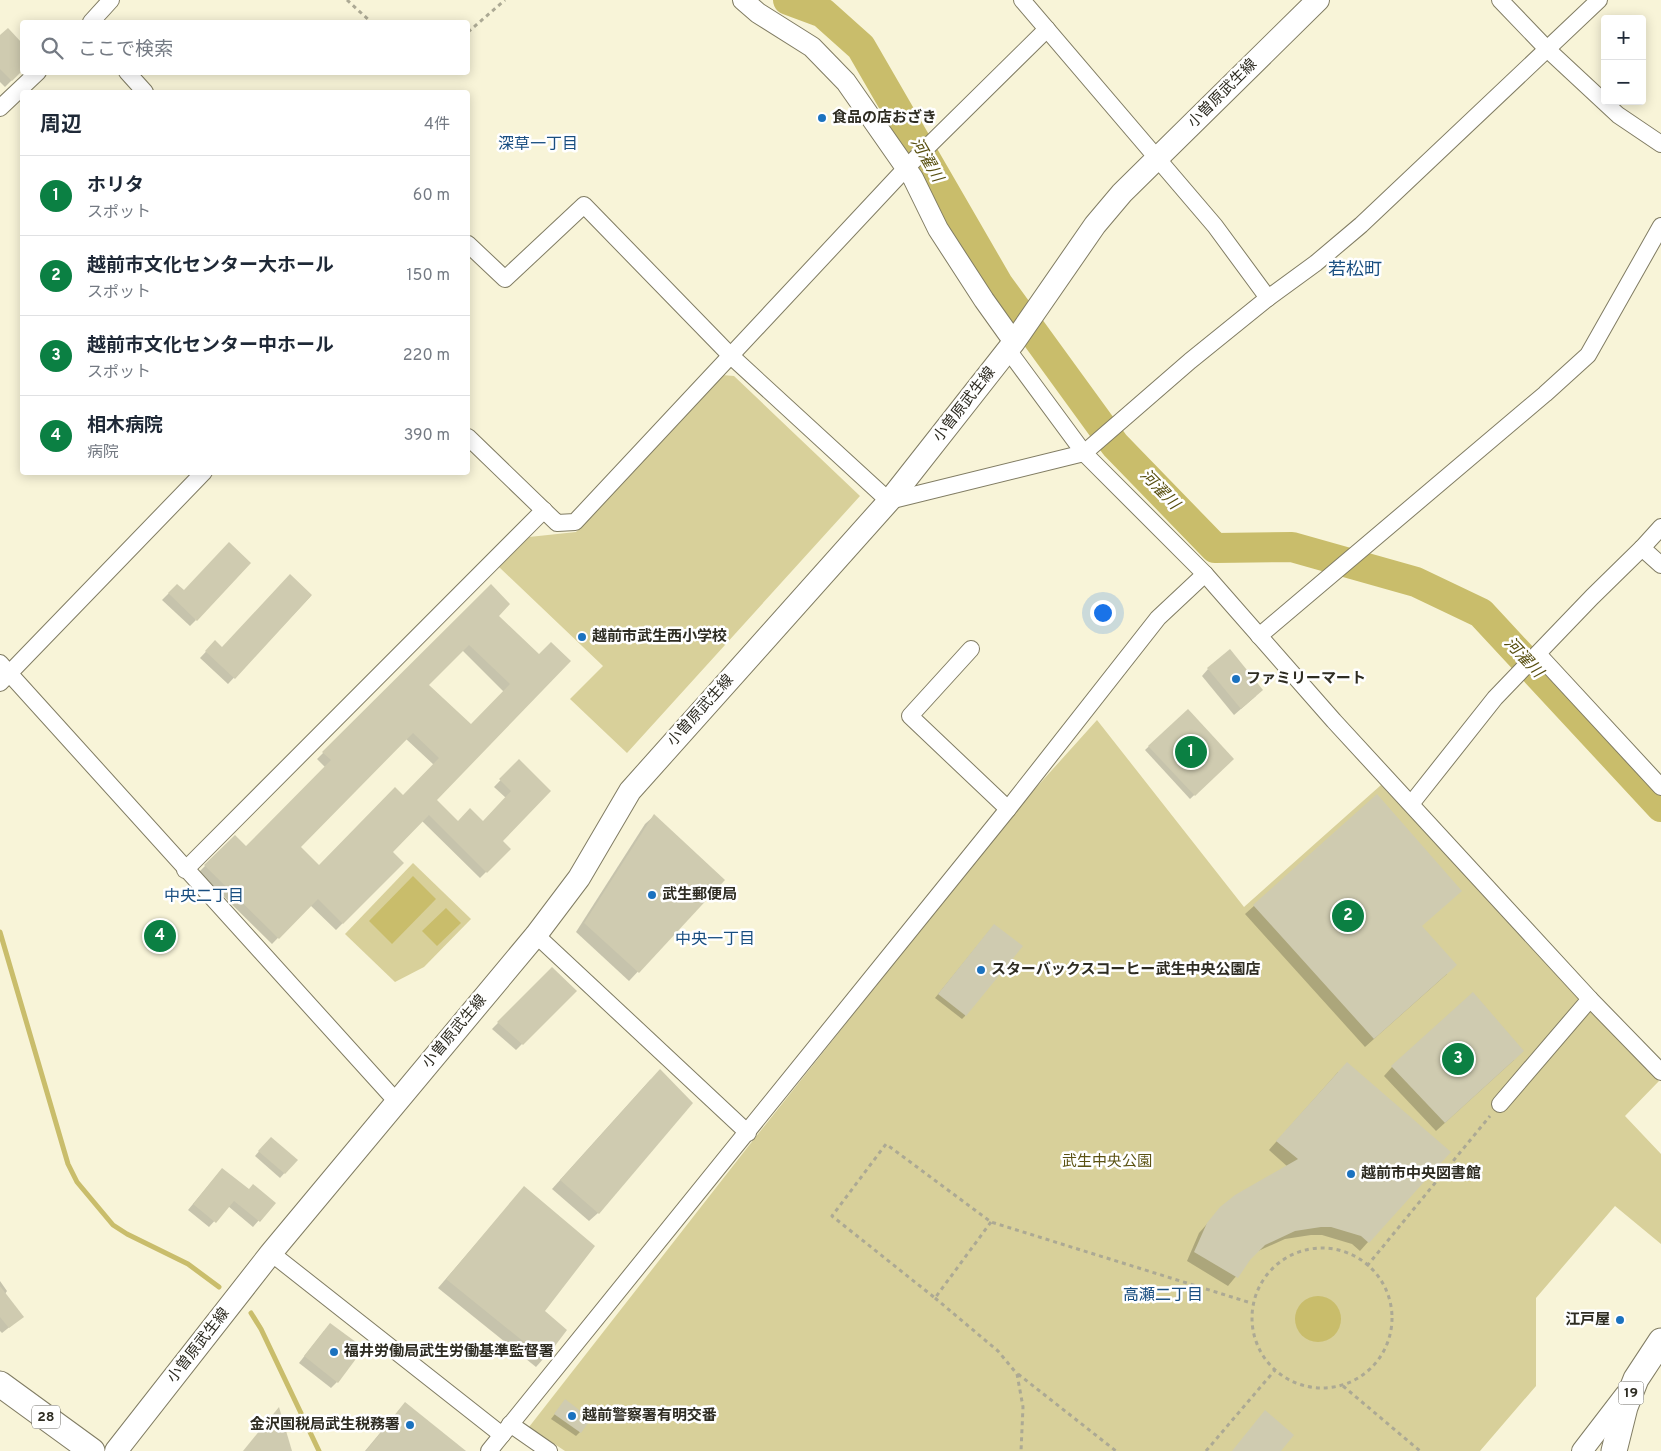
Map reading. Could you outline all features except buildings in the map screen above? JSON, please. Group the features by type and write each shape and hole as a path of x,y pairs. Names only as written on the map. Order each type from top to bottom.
{"main road":[{"name":"小曽原武生線","path":"116,1451 272,1253 536,935 579,878 630,791 889,501 1013,344 1095,224 1122,193 1318,0"},
{"name":"19","path":"1614,1451 1625,1407 1636,1379 1661,1341"},
{"name":"28","path":"0,1384 92,1451"}],"street":[{"path":"93,20 111,0"},
{"path":"743,0 758,13 812,47 846,82 906,168 938,229 1084,453 1205,574 1334,721 1590,999 1661,1072"},
{"path":"1022,0 1215,226 1268,298"},
{"path":"1500,0 1547,49 1618,115 1661,144"},
{"path":"470,246 505,279 584,205 730,356 889,501 1084,453 1190,361 1268,298 1316,263 1361,225 1599,0"},
{"path":"470,439 557,522 575,522 906,168 1046,29"},
{"path":"0,108 35,75"},
{"path":"130,75 143,90"},
{"path":"1259,636 1545,394 1588,355 1661,226"},
{"path":"201,475 3,673 397,1102"},
{"path":"185,870 544,510"},
{"path":"1411,804 1495,698 1661,527"},
{"path":"1642,548 1661,565"},
{"path":"489,1451 1008,809 1158,618 1205,574"},
{"path":"971,649 910,716 1008,809"},
{"path":"1538,654 1661,787"},
{"path":"536,935 748,1132"},
{"path":"1500,1104 1590,999"},
{"path":"272,1253 506,1430 548,1451"},
{"path":"1582,1451 1636,1379"}],"path":[{"path":"347,0 368,20"},
{"path":"470,30 505,0"},
{"path":"1368,1266 1500,1104"},
{"path":"1116,1451 1017,1374 998,1351 832,1216 886,1144 991,1222 1251,1303"},
{"path":"935,1298 991,1222"},
{"path":"1310,1248 1333,1249 1357,1256 1380,1275 1388,1292 1394,1315 1391,1337 1380,1359 1368,1372 1354,1381 1332,1389 1301,1387 1275,1370 1263,1354 1252,1328 1251,1303 1264,1278 1284,1256 1310,1248"},
{"path":"1206,1451 1275,1370"},
{"path":"1017,1374 1023,1407 1021,1451"},
{"path":"1342,1386 1420,1451"}],"green space":[{"path":"722,375 734,376 860,496 627,753 570,699 603,666 499,567 529,537 576,532"},
{"name":"武生中央公園","path":"1097,720 1244,907 1381,785 1659,1081 1625,1116 1661,1154 1661,1244 1615,1206 1536,1298 1536,1386 1480,1451 565,1451 529,1427 754,1139 1016,810"},
{"path":"413,863 471,919 424,967 395,982 345,934"}],"shaded area":[{"path":"413,876 436,899 392,944 369,921"},
{"path":"446,908 461,923 437,946 422,931"},
{"path":"1318,1296 1331,1300 1337,1306 1341,1319 1337,1332 1331,1338 1318,1342 1305,1338 1299,1332 1295,1319 1299,1306 1305,1300"}],"waterway":[{"name":"河濯川","path":"788,0 823,13 861,47 998,284 1115,445 1215,548 1292,547 1416,582 1481,613 1661,807"},
{"path":"0,932 68,1164 77,1182 113,1225 127,1234 188,1264 219,1287"},
{"path":"251,1313 261,1329 319,1451"}],"place":[{"name":"食品の店おざき","path":"822,118"},
{"name":"越前市武生西小学校","path":"582,637"},
{"name":"ファミリーマート","path":"1236,679"},
{"name":"ホリタ","path":"1191,752"},
{"name":"武生郵便局","path":"652,895"},
{"name":"越前市文化センター大ホール","path":"1348,916"},
{"name":"相木病院","path":"160,936"},
{"name":"スターバックスコーヒー武生中央公園店","path":"981,970"},
{"name":"越前市文化センター中ホール","path":"1458,1059"},
{"name":"越前市中央図書館","path":"1351,1174"},
{"name":"江戸屋","path":"1620,1320"},
{"name":"福井労働局武生労働基準監督署","path":"334,1352"},
{"name":"越前警察署有明交番","path":"572,1416"},
{"name":"金沢国税局武生税務署","path":"410,1425"}],"district":[{"name":"深草一丁目","path":"538,145"},
{"name":"若松町","path":"1355,270"},
{"name":"中央二丁目","path":"204,897"},
{"name":"中央一丁目","path":"715,940"},
{"name":"高瀬二丁目","path":"1163,1296"}]}
